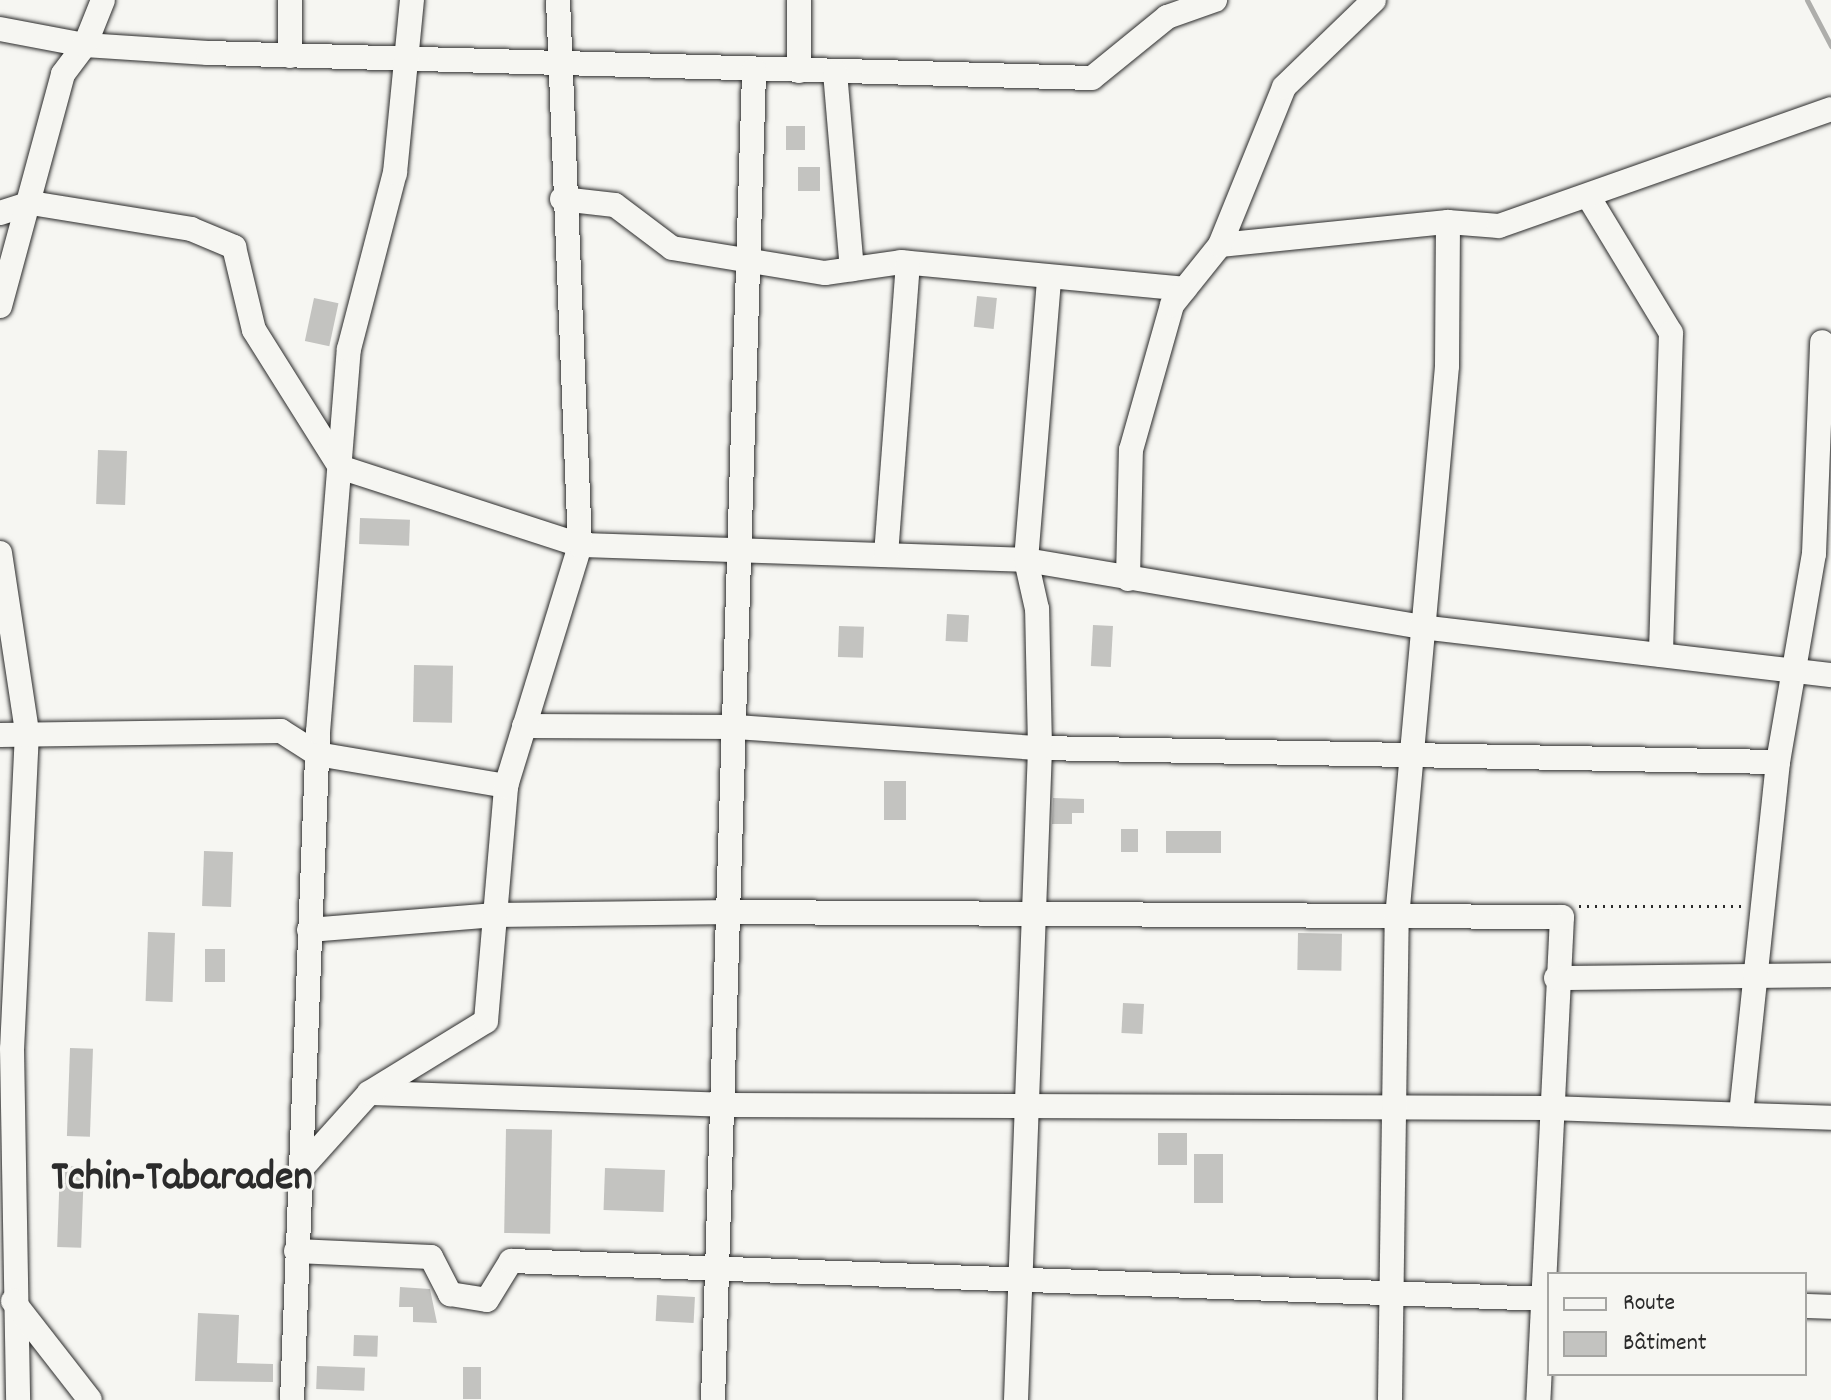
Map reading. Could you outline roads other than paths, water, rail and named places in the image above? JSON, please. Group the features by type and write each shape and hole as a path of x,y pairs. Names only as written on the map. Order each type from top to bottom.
{"street":[{"path":"0,306 31,203 63,74 85,45 103,0"},
{"path":"290,0 290,56"},
{"path":"292,1400 317,754 349,349 395,173 412,0"},
{"path":"300,1170 369,1093 486,1021 506,786 580,545 562,199 558,0"},
{"path":"799,0 799,71"},
{"path":"0,29 85,45 290,56 1092,78 1167,17 1215,0"},
{"path":"1128,579 1131,450 1172,305 1220,245 1284,87 1374,0"},
{"path":"713,1400 722,1270 754,70"},
{"path":"835,72 852,269"},
{"path":"1220,245 1448,222 1499,226 1831,109"},
{"path":"1588,196 1671,333 1661,655"},
{"path":"562,199 615,205 672,248 825,273 908,263 1049,279 1185,289"},
{"path":"0,213 31,203 191,229 234,247 254,330 340,467 580,545 1026,560 1421,627 1831,675"},
{"path":"1390,1400 1397,1111 1397,918 1447,366 1448,222"},
{"path":"886,555 908,263"},
{"path":"1016,1400 1040,748 1037,609 1026,560 1049,279"},
{"path":"1741,1114 1778,762 1798,671 1814,554 1822,342"},
{"path":"0,553 6,609 27,732 6,1049 7,1301 18,1400"},
{"path":"524,726 736,727 1040,748 1778,762"},
{"path":"0,735 27,732 281,731 317,754 506,786"},
{"path":"309,930 495,915 733,912 1562,917 1549,1108 1545,1299 1538,1400"},
{"path":"1556,978 1831,975"},
{"path":"369,1093 726,1105 1025,1103 1397,1111 1549,1108 1831,1118"},
{"path":"296,1251 431,1257 450,1294 487,1300 511,1261 1019,1284 1392,1292 1545,1299"},
{"path":"7,1301 90,1400"},
{"path":"1807,1306 1831,1307"}],"waterway":[{"path":"1807,0 1831,46"}],"district":[{"name":"Tchin-Tabaraden","path":"182,1180"}]}
